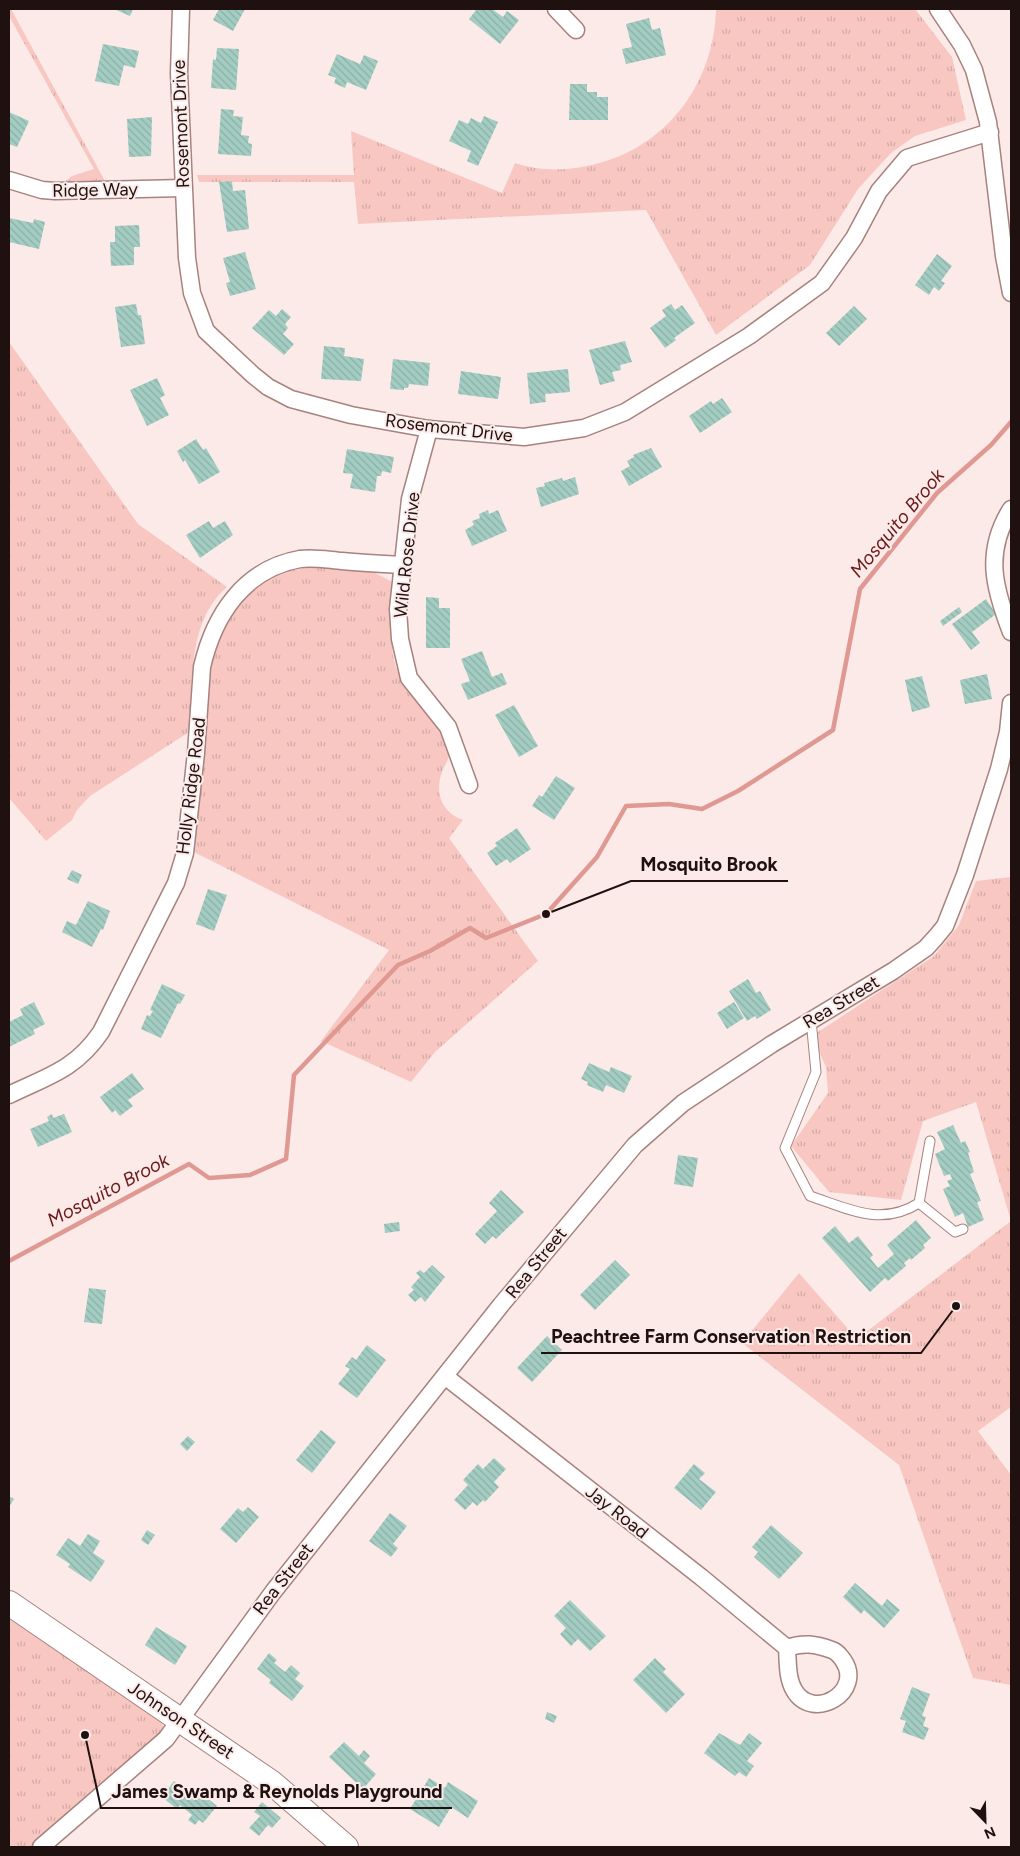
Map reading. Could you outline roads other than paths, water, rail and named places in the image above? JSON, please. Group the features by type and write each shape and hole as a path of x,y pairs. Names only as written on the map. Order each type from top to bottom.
{"street":[{"name":"Rosemont Drive","path":"181,9 179,73 183,188 192,293 206,331 218,344 268,387 291,400 351,415 429,429 524,437 584,428 625,412 749,336 822,283 854,238 879,191 906,158 990,132"},
{"path":"556,9 576,30"},
{"path":"938,9 962,45 974,70 990,132 1004,256 1011,293"},
{"name":"Ridge Way","path":"9,180 42,190 55,191 183,188"},
{"name":"Wild Rose Drive","path":"429,429 410,499 398,610 402,657 409,678 448,727 469,785"},
{"path":"1011,509 996,536 995,564 996,587 1011,632"},
{"name":"Holly Ridge Road","path":"9,1095 63,1071 91,1047 101,1032 176,883 185,853 189,824 202,667 212,633 229,602 244,586 260,574 278,565 302,559 403,565"},
{"name":"Rea Street","path":"41,1847 153,1752 181,1720 234,1643 273,1592 446,1377 501,1305 635,1145 683,1103 811,1020 914,957 926,948 945,926 963,883 999,768 1008,732 1011,703"},
{"name":"Jay Road","path":"446,1377 787,1648"},
{"name":"Johnson Street","path":"9,1603 272,1783 346,1847"}],"lane":[{"path":"811,1020 816,1072 784,1148 810,1196 859,1212 885,1216 904,1213 919,1203 930,1141"},
{"path":"919,1203 955,1232 963,1229"}],"waterway":[{"name":"Mosquito Brook","path":"9,1261 189,1164 209,1178 250,1175 286,1159 294,1075 398,965 430,951 470,928 486,938 546,914 597,857 626,806 669,804 702,809 738,791 833,730 860,589 937,493 991,445 1011,422"}],"place":[{"name":"Mosquito Brook","path":"546,914"},
{"name":"Peachtree Farm Conservation Restriction","path":"956,1306"},
{"name":"James Swamp & Reynolds Playground","path":"85,1735"}]}
